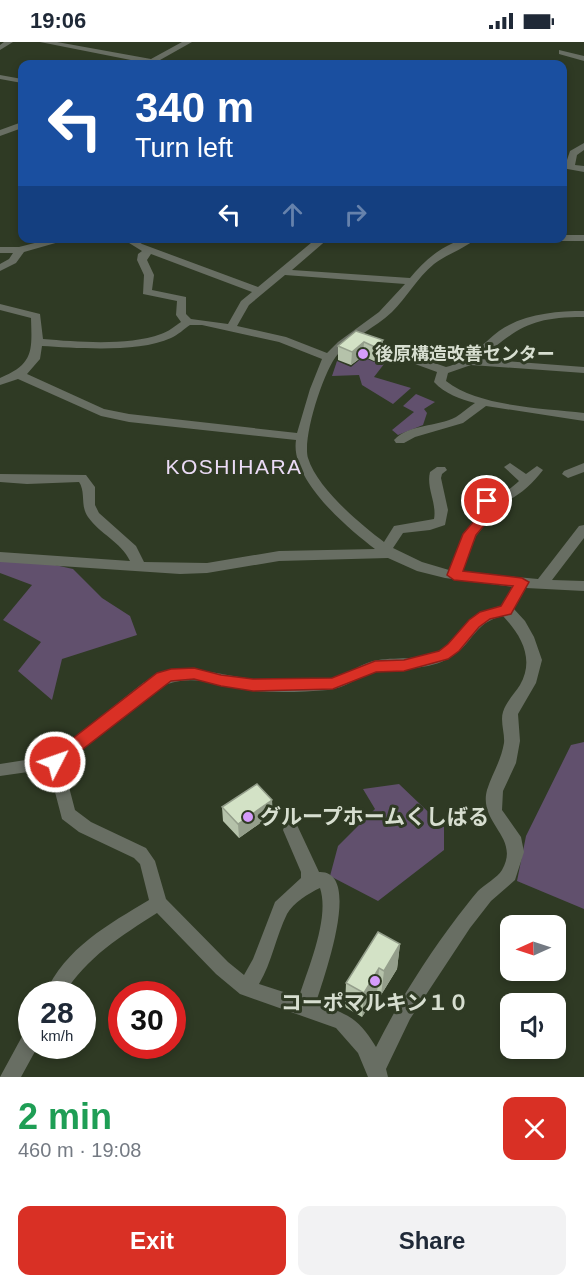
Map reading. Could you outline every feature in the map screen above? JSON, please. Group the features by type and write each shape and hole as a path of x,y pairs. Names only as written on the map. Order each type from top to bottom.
{"street":[{"path":"0,48 9,42"},
{"path":"44,42 135,60"},
{"path":"156,60 189,42"},
{"path":"562,52 584,59"},
{"path":"0,77 18,80"},
{"path":"0,133 18,128"},
{"path":"584,146 573,152 567,165 584,169"},
{"path":"567,238 584,238"},
{"path":"0,250 20,250 48,243"},
{"path":"136,243 258,291"},
{"path":"231,328 245,303 318,243"},
{"path":"460,243 431,262 383,314 350,337 328,358 302,437 302,456 315,481 347,516 387,551 425,568 454,575 584,586"},
{"path":"0,268 14,261 19,256 20,250"},
{"path":"151,250 143,254 142,258 149,275 147,292 182,299 181,315 188,322"},
{"path":"281,272 413,281"},
{"path":"0,307 36,316 38,342 33,364 19,375 0,382"},
{"path":"350,337 444,370 484,352 513,327 554,314 584,314"},
{"path":"38,342 93,346 155,340 167,336 188,322 202,322 282,339 328,358"},
{"path":"468,361 584,370"},
{"path":"444,370 440,382 445,389 484,402 584,417"},
{"path":"19,375 101,412 129,418 302,437"},
{"path":"400,440 411,434 459,420 484,402"},
{"path":"510,467 525,480"},
{"path":"568,474 584,467"},
{"path":"387,551 399,529 430,526 440,522 442,512 434,481 436,472 441,470"},
{"path":"454,575 470,534 481,521 484,503 509,496 537,470"},
{"path":"0,478 27,480 82,478 88,483 89,505 93,515 131,549 139,565"},
{"path":"541,584 584,529"},
{"path":"0,557 180,569 207,568 279,556 387,551"},
{"path":"0,770 55,762 162,677 194,673 221,681 253,685 333,684 375,667 404,665 443,655 454,648 474,623 485,615 506,610 522,582"},
{"path":"377,1072 403,1013 464,922 485,896 509,875 516,852 515,842 495,811 495,791 508,763 512,741 510,713 529,682 535,660 529,641 520,625 506,610"},
{"path":"55,762 68,814 85,827 140,853 147,861 159,903 222,968 246,988 342,1021 353,1029 377,1072"},
{"path":"246,988 261,963 281,908 310,881 310,872 291,830"},
{"path":"305,1008 328,930 332,901 329,885 321,879 306,886"},
{"path":"63,981 78,958 92,945 159,903"},
{"path":"10,1077 20,1059"}],"shaded area":[{"path":"384,353 391,355 374,377 411,388 393,404 362,385 359,375 332,376 337,361 351,367 363,357 374,362"},
{"path":"416,394 435,402 424,409 427,413 423,425 398,435 392,430 414,412 403,406"},
{"path":"0,561 46,563 73,569 102,598 130,616 137,635 62,659 52,700 18,671 41,642 3,620 32,585 0,573"},
{"path":"584,742 584,909 517,881 526,836 571,745"},
{"path":"399,784 444,827 444,850 378,901 330,876 338,846 375,809 363,789"}],"building":[{"path":"356,331 383,340 375,347 364,342 352,352 338,346"},
{"path":"257,784 272,800 238,824 222,807"},
{"path":"378,932 400,944 384,971 379,968 364,993 346,983"}],"place":[{"name":"後原構造改善センター","path":"363,354"},
{"name":"グループホームくしばる","path":"248,817"},
{"name":"コーポマルキン１０","path":"375,981"}],"district":[{"name":"KOSHIHARA","path":"234,467"}],"route":[{"path":"55,762 162,677 194,673 221,681 253,685 333,684 367,669 404,665 443,655 454,648 474,623 485,615 506,610 522,582 454,575 470,534 481,521 484,503 487,501"}]}
